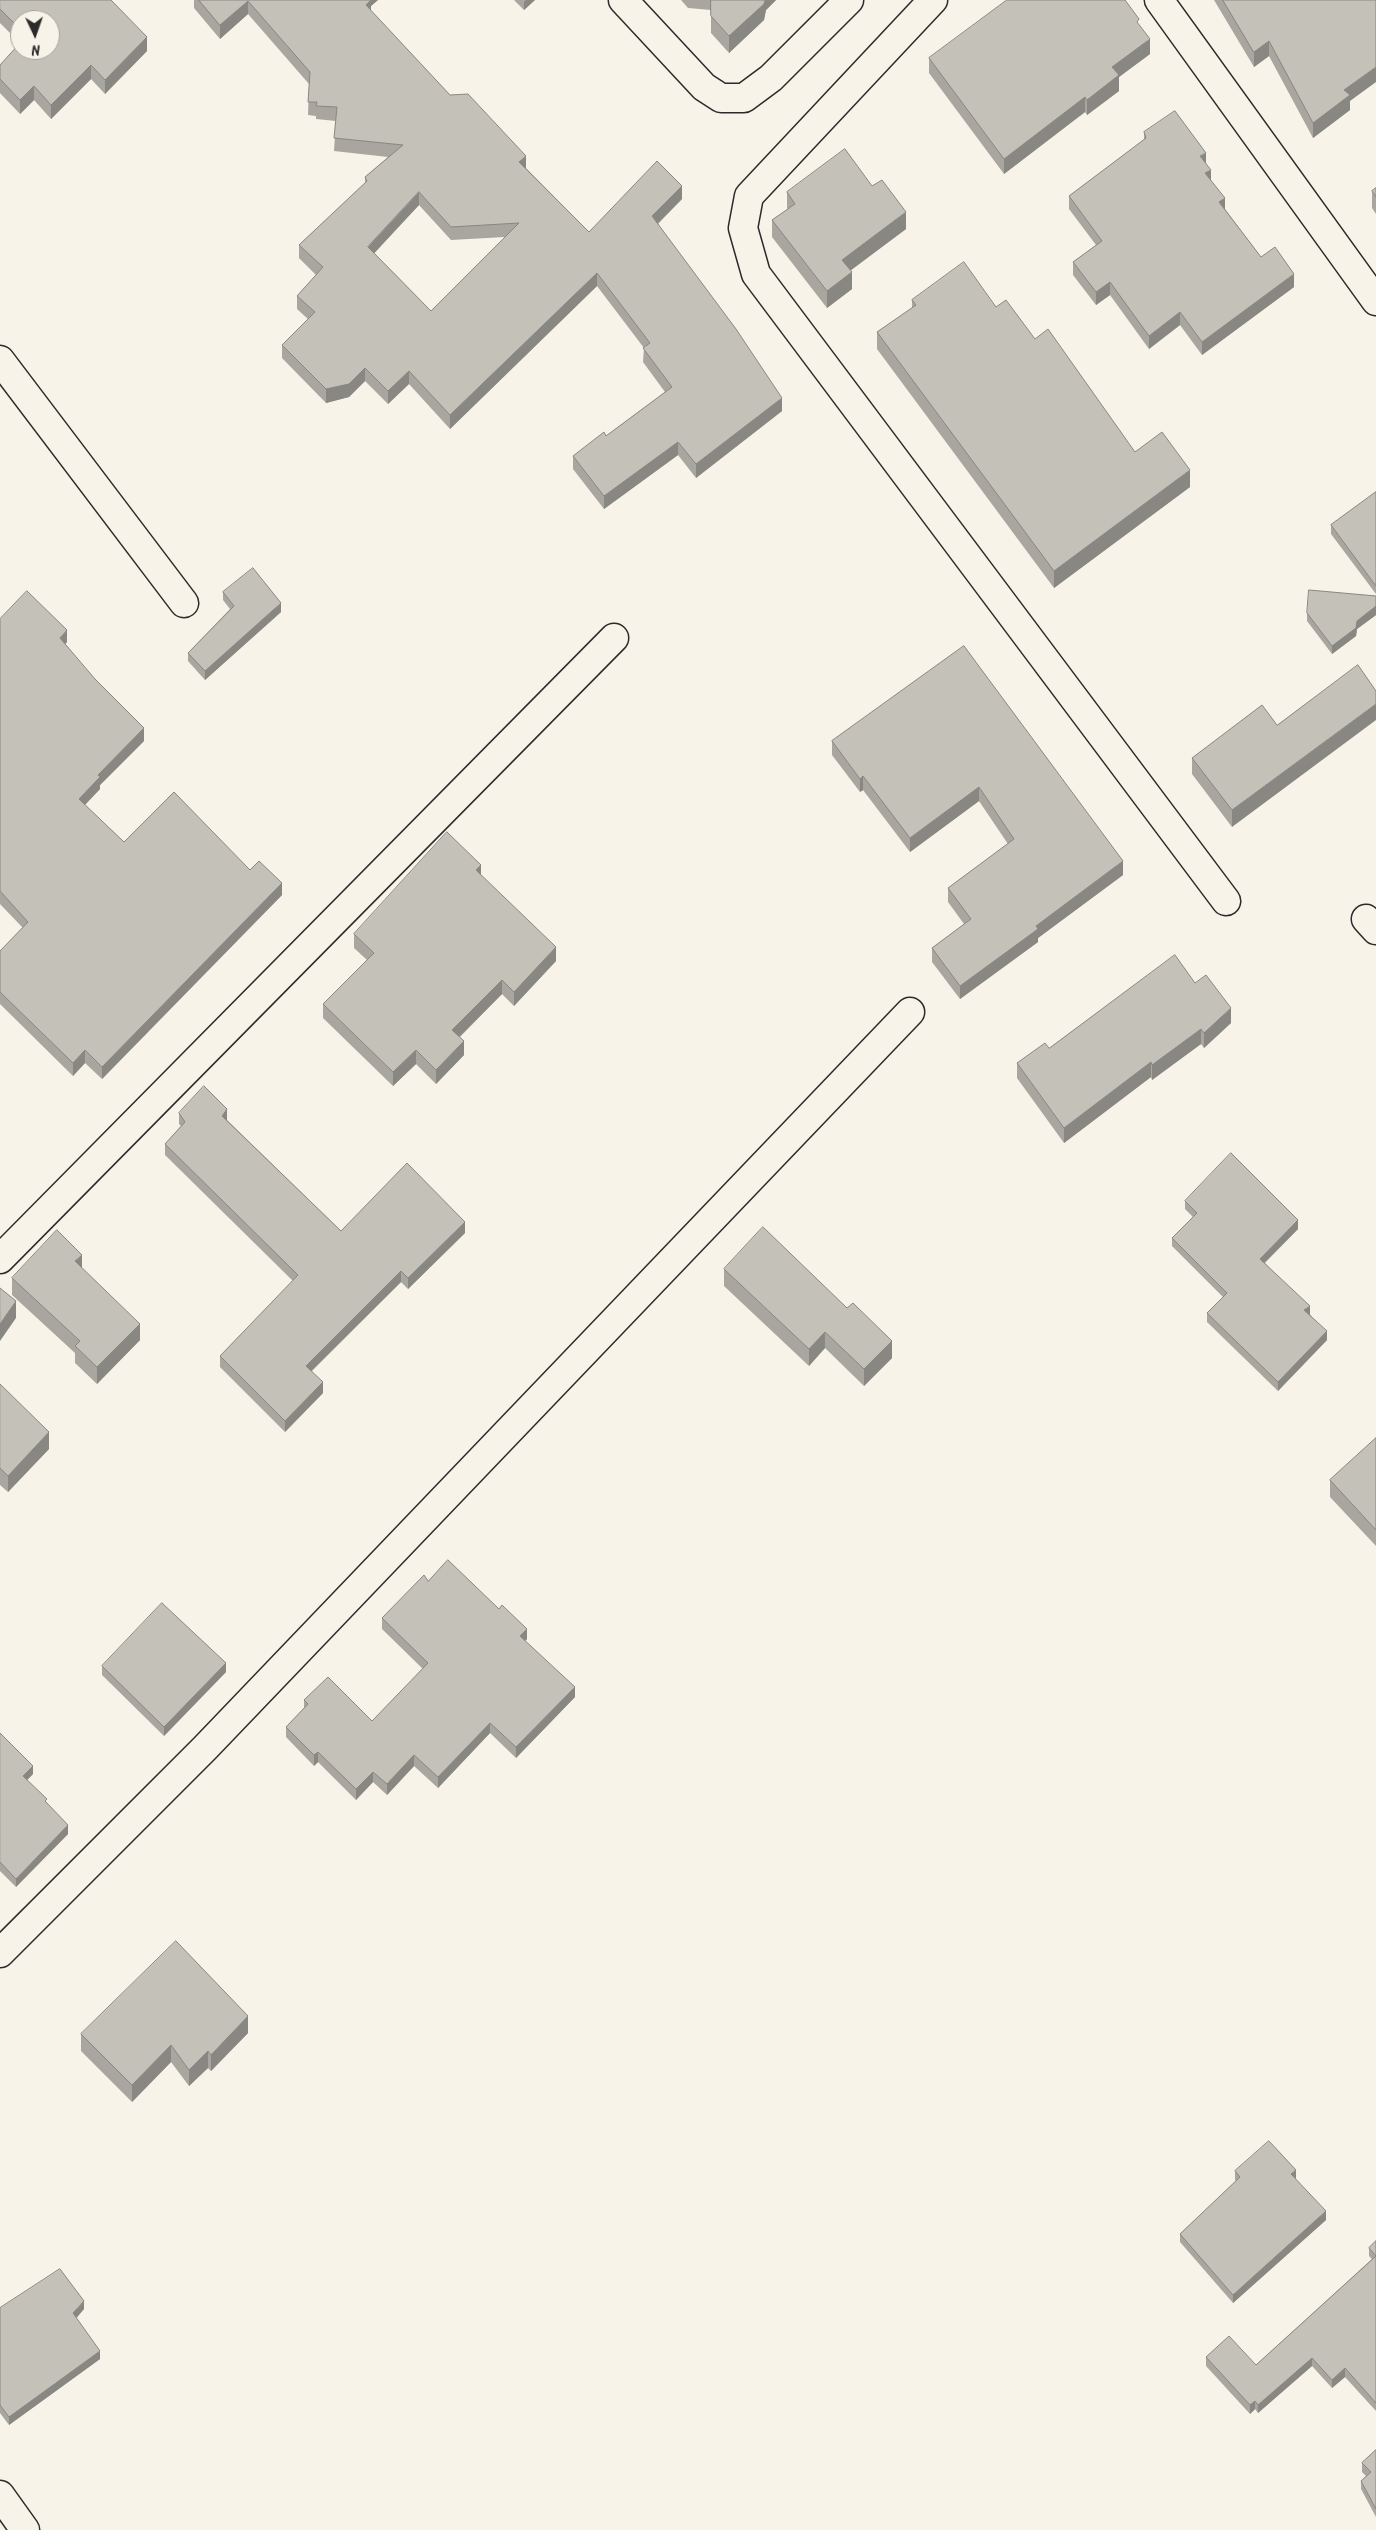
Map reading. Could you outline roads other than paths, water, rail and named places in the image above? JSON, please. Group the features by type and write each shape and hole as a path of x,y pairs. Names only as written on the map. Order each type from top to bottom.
{"street":[{"path":"623,0 704,87 721,98 744,98 771,78 849,0"},
{"path":"933,0 749,196 743,228 756,274 1226,901"},
{"path":"1159,0 1376,301"},
{"path":"0,360 184,603"},
{"path":"0,1259 614,638"},
{"path":"0,1953 212,1741 910,1012"},
{"path":"0,2495 26,2530"}]}
